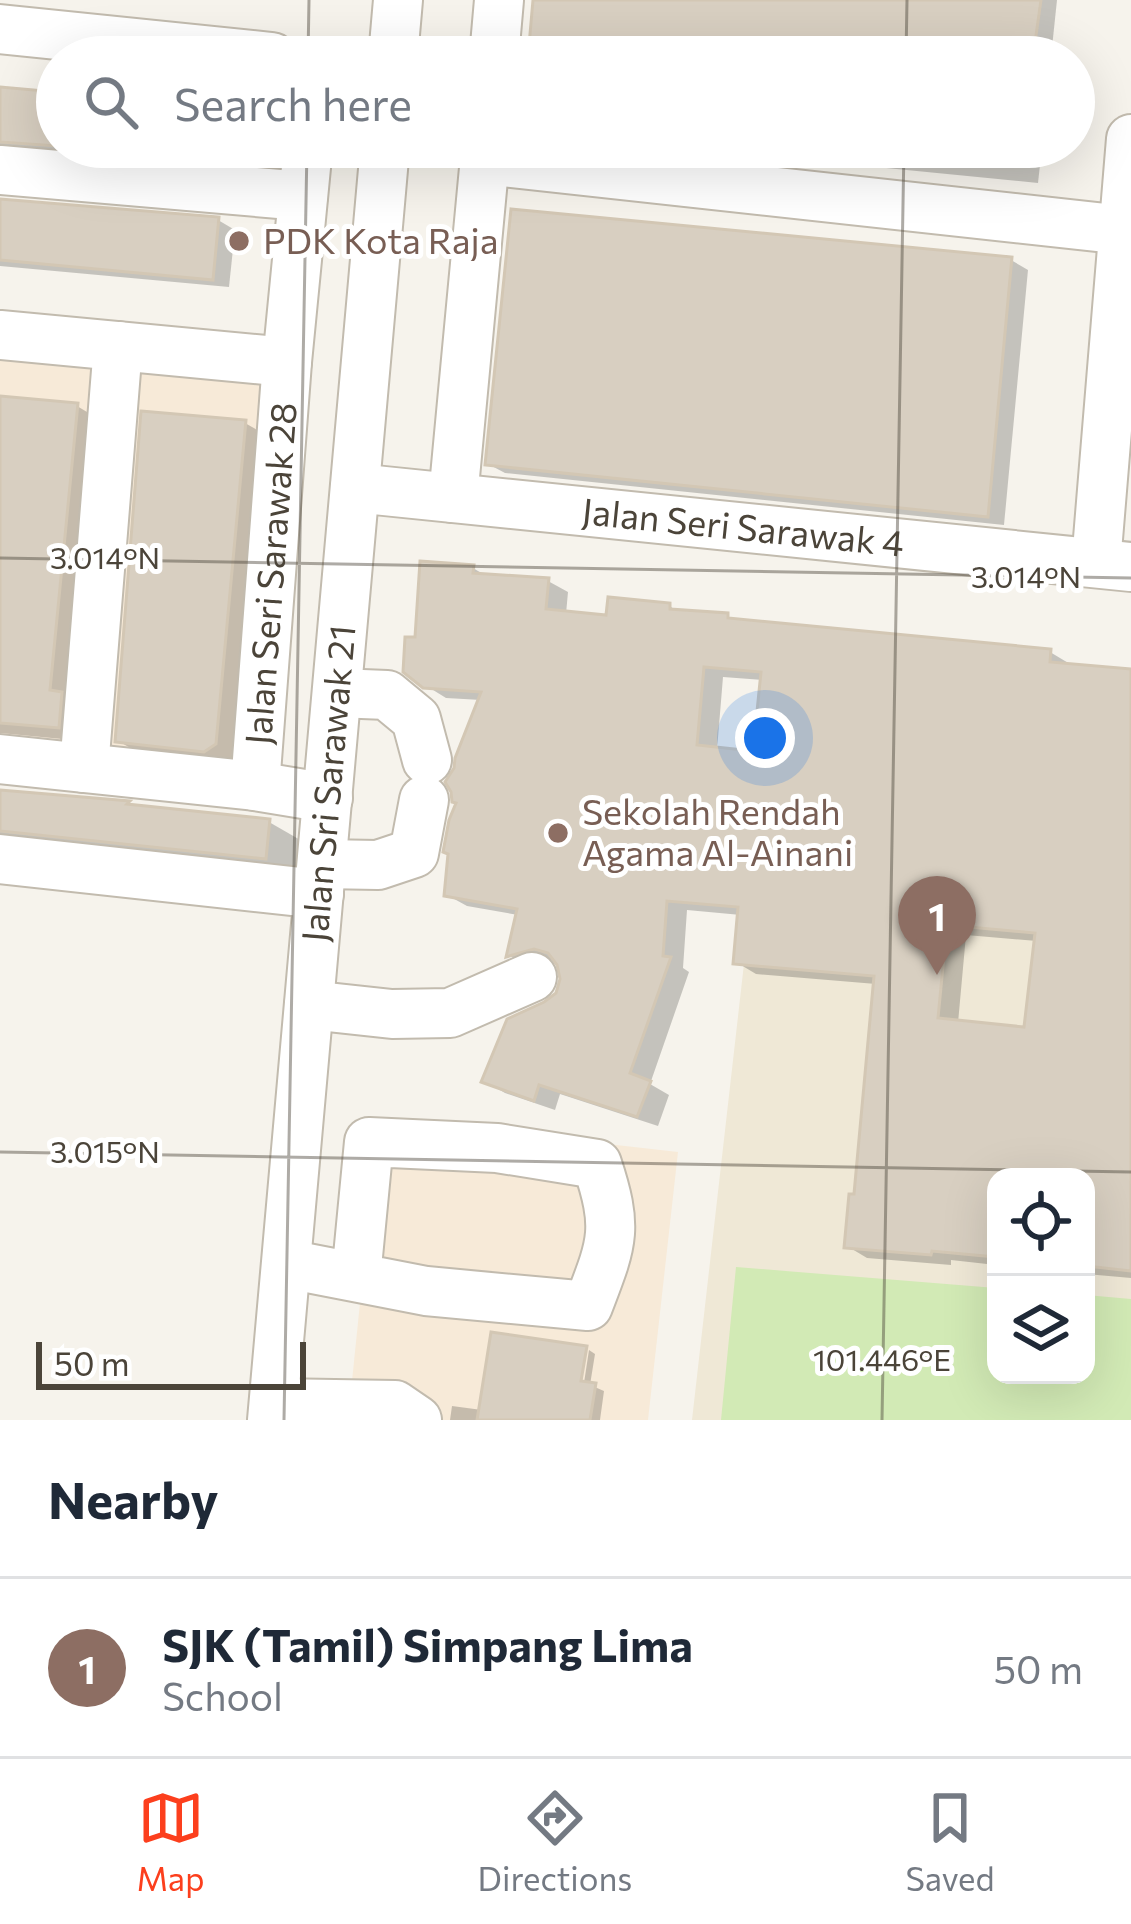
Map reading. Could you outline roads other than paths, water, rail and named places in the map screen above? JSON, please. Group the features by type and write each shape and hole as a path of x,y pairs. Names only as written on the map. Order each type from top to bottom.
{"street":[{"path":"395,36 398,0"},
{"path":"496,36 499,0"},
{"path":"0,28 75,36"},
{"path":"1114,565 1131,139"},
{"name":"Jalan Seri Sarawak 28","path":"256,786 306,168"},
{"name":"Jalan Sri Sarawak 21","path":"273,1411 383,168"},
{"path":"453,498 485,168"},
{"path":"610,168 1124,230"},
{"path":"0,170 303,196"},
{"name":"Jalan Seri Sarawak 28","path":"0,334 287,362"},
{"path":"84,768 118,346"},
{"name":"Jalan Seri Sarawak 4","path":"355,488 1114,565"},
{"path":"0,859 320,879 414,853 426,780 416,719 387,695 337,693"},
{"path":"0,759 328,798"},
{"path":"309,1005 392,1014 450,1013 532,977"},
{"path":"286,1264 426,1291 588,1306 611,1245 610,1204 596,1164 497,1148 369,1142 356,1277"},
{"path":"273,1411 395,1405 417,1420"}],"place":[{"name":"PDK Kota Raja","path":"239,241"},
{"name":"Sekolah Rendah Agama Al-Ainani","path":"558,833"},
{"name":"SJK (Tamil) Simpang Lima","path":"937,975"}]}
